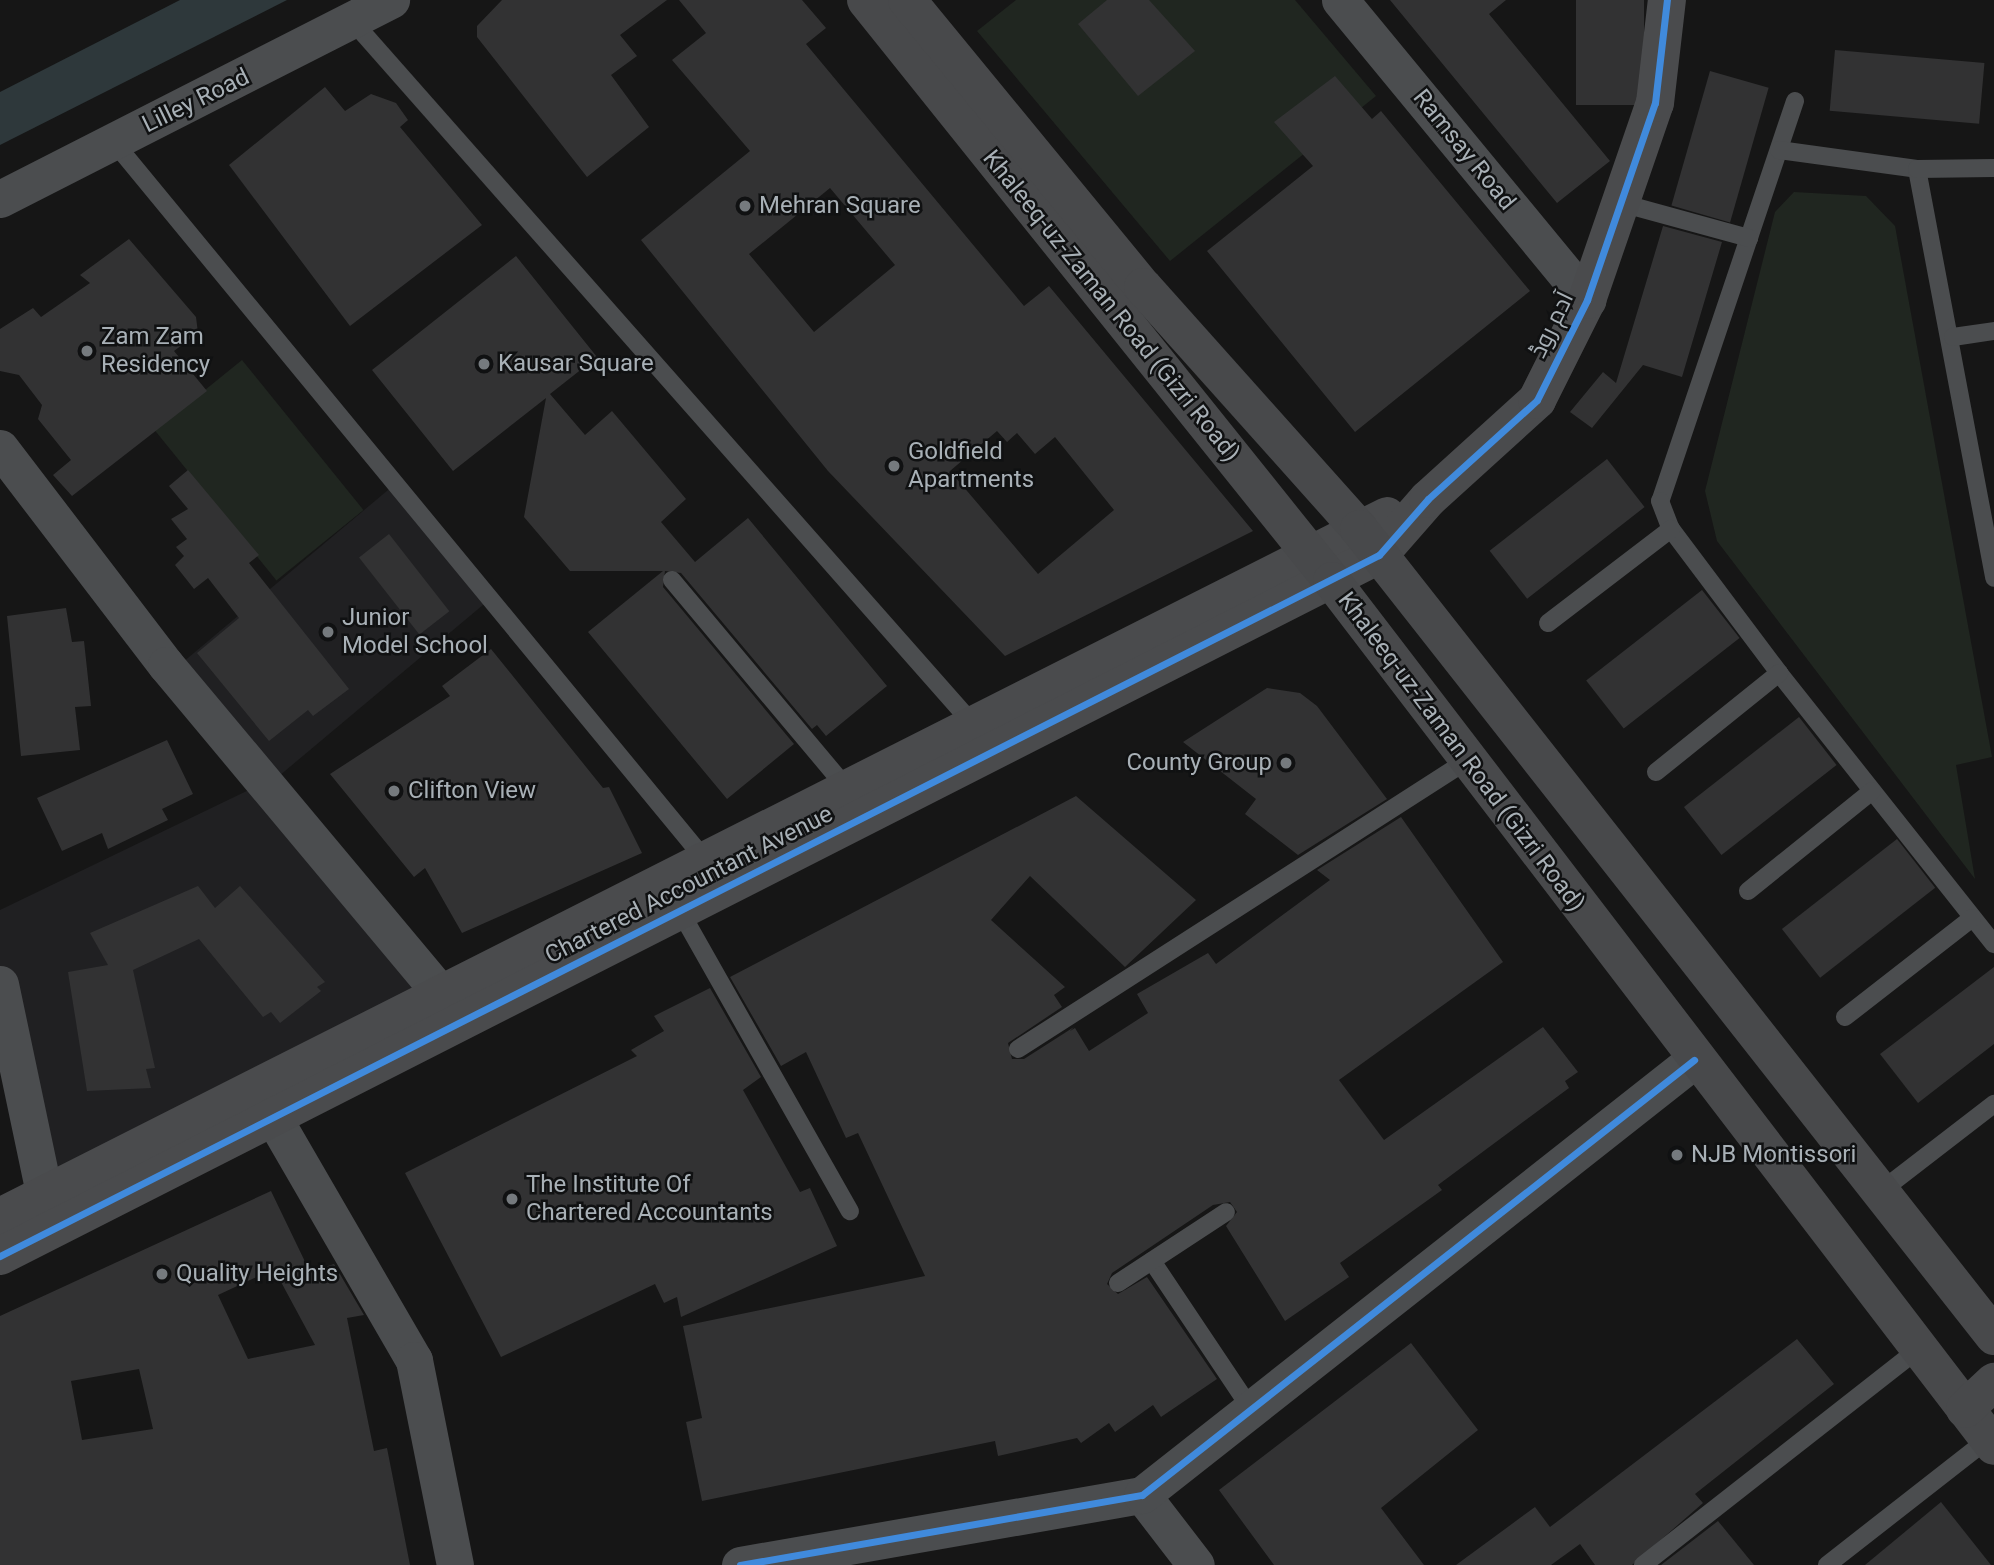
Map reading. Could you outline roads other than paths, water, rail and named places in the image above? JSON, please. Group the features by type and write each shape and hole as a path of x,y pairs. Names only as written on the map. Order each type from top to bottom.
{"main road":[{"name":"Khaleeq-uz-Zaman Road (Gizri Road)","path":"866,0 1321,568 1694,1060 1920,1348 1991,1443"},
{"name":"Khaleeq-uz-Zaman Road (Gizri Road)","path":"907,0 1143,287 1369,542 1994,1336"},
{"path":"1965,1409 1994,1382"}],"street":[{"name":"Lilley Road","path":"0,199 355,24 391,0"},
{"name":"Ramsay Road","path":"1340,0 1587,300"},
{"name":"آدم روڈ","path":"1321,568 1369,542 1428,499 1537,401 1587,300 1655,103 1667,0"},
{"path":"0,448 166,665 441,994"},
{"name":"Chartered Accountant Avenue","path":"49,1201 441,994 848,790 973,724 1321,568"},
{"name":"Chartered Accountant Avenue","path":"49,1201 273,1116 680,911 1321,568"},
{"path":"0,984 49,1201"},
{"path":"740,1565 785,1561 1142,1495 1694,1060"},
{"path":"273,1116 414,1360 455,1565"},
{"path":"0,1198 49,1201"},
{"path":"0,1217 49,1201"},
{"path":"0,1256 49,1201"},
{"path":"1142,1495 1196,1565"}],"lane":[{"path":"355,24 973,724"},
{"path":"1795,101 1660,502 1671,529 1779,673 1994,944"},
{"path":"113,141 706,861"},
{"path":"1779,150 1917,169 1994,168"},
{"path":"1917,169 1988,492 1994,578"},
{"path":"1620,203 1749,238"},
{"path":"1954,337 1994,331"},
{"path":"1548,623 1671,529"},
{"path":"672,580 848,790"},
{"path":"1657,772 1779,673"},
{"path":"1018,1049 1468,761"},
{"path":"1748,891 1872,791"},
{"path":"680,911 850,1211"},
{"path":"1846,1017 1972,918"},
{"path":"1881,1191 1994,1104"},
{"path":"1118,1283 1226,1212"},
{"path":"1152,1261 1251,1409"},
{"path":"1643,1565 1920,1348"},
{"path":"1827,1565 1991,1443"}],"place":[{"name":"Mehran Square","path":"745,206"},
{"name":"Zam Zam Residency","path":"87,351"},
{"name":"Kausar Square","path":"484,364"},
{"name":"Goldfield Apartments","path":"894,466"},
{"name":"Junior Model School","path":"328,632"},
{"name":"County Group","path":"1286,763"},
{"name":"Clifton View","path":"394,791"},
{"name":"NJB Montissori","path":"1677,1155"},
{"name":"The Institute Of Chartered Accountants","path":"512,1199"},
{"name":"Quality Heights","path":"162,1274"}]}
